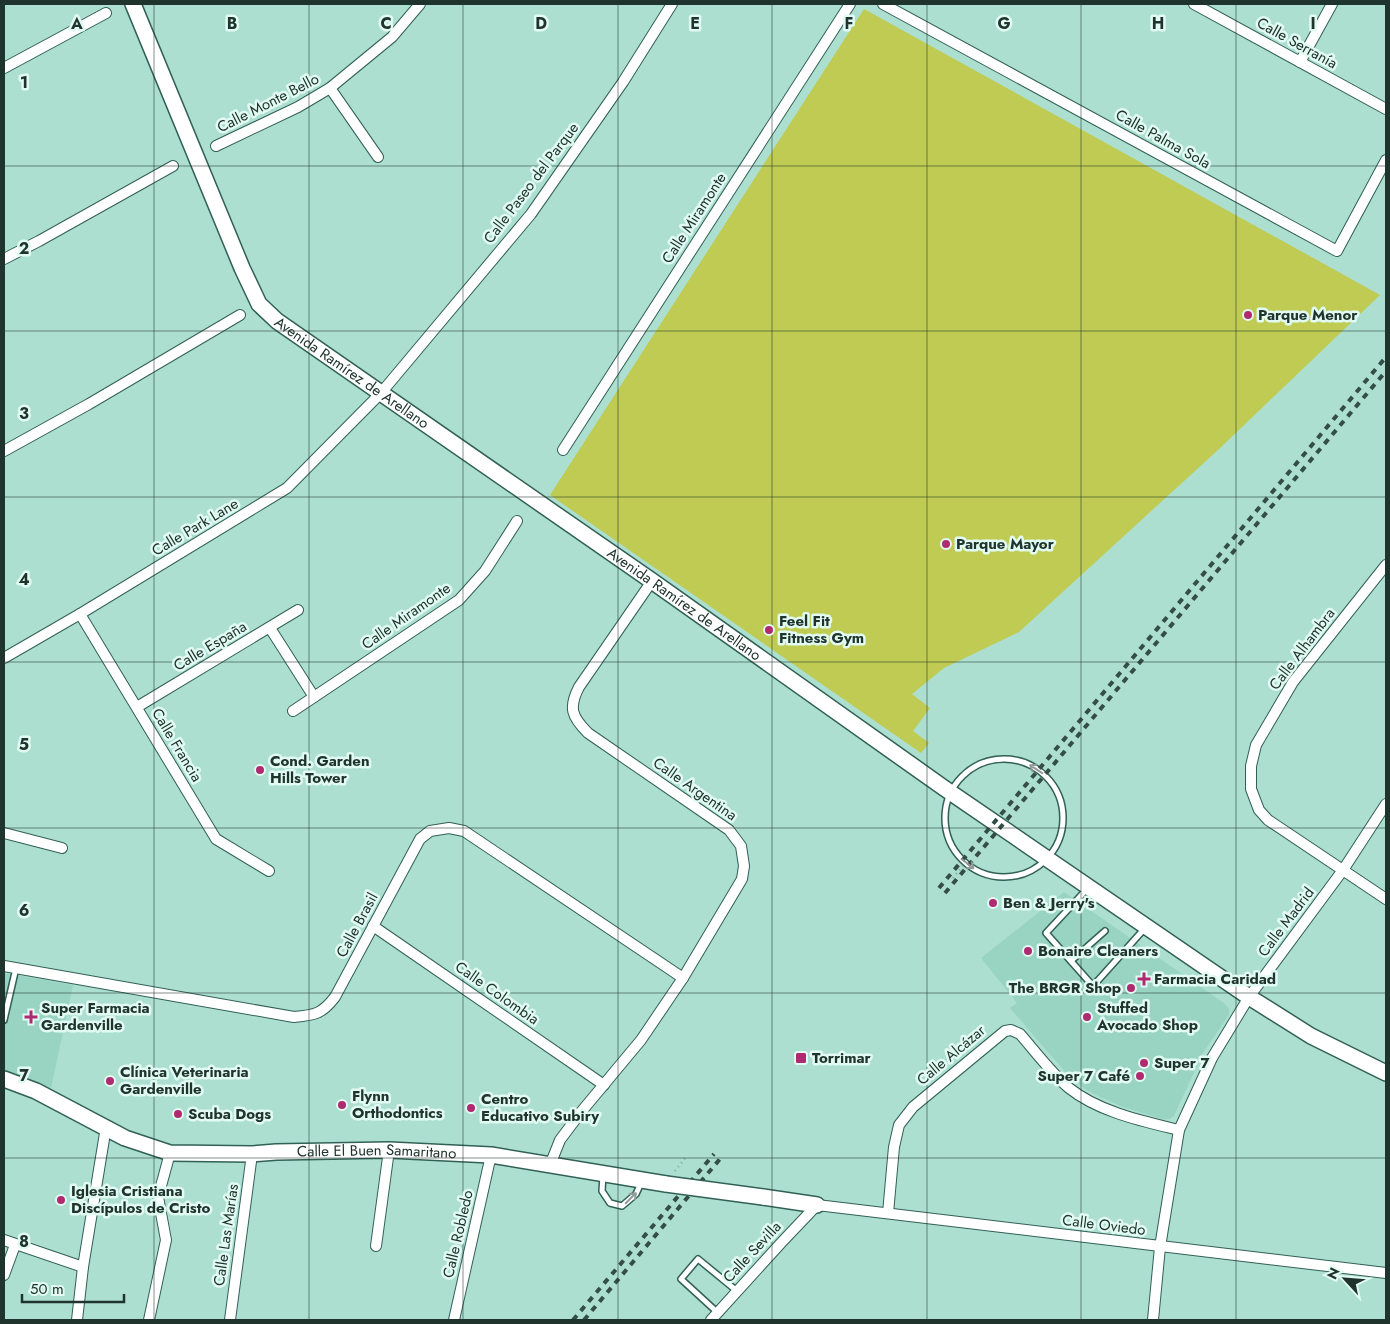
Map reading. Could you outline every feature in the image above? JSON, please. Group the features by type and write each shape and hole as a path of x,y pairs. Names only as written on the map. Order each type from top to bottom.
{"street":[{"name":"Avenida Ramírez de Arellano","path":"133,4 198,164 259,304 277,321 652,581 1047,859 1249,997 1310,1036 1386,1073"},
{"name":"Calle Monte Bello","path":"216,146 298,107 330,88 392,37 420,4"},
{"name":"Calle Paseo del Parque","path":"381,393 531,214 623,82 672,4"},
{"name":"Calle Miramonte","path":"563,450 850,4"},
{"name":"Calle Palma Sola","path":"883,4 1337,251 1386,160"},
{"name":"Calle Serranía","path":"1194,4 1386,109"},
{"path":"1300,62 1332,4"},
{"path":"4,68 106,13"},
{"path":"330,88 378,157"},
{"path":"4,259 173,166"},
{"path":"4,450 89,404 240,315"},
{"name":"Calle Park Lane","path":"4,658 287,488 381,393"},
{"name":"Calle Miramonte","path":"293,711 459,600 485,571 517,520"},
{"name":"Calle Alhambra","path":"1386,565 1293,682 1256,744 1251,766 1251,789 1259,810 1264,815 1282,830 1386,899"},
{"name":"Calle Argentina","path":"550,1165 560,1140 641,1040 683,978 742,879 744,866 741,846 730,830 588,733 578,722 572,710 574,697 579,687 652,581"},
{"name":"Calle España","path":"136,707 298,610"},
{"name":"Calle Francia","path":"80,614 216,840 269,871"},
{"path":"270,628 314,697"},
{"name":"Calle Madrid","path":"1153,1320 1160,1247 1179,1130 1212,1058 1249,997 1343,870 1386,804"},
{"name":"Calle Brasil","path":"4,966 294,1017 310,1015 325,1010 335,997 420,839 430,831 449,828 464,831 683,978"},
{"path":"4,833 62,848"},
{"name":"Calle Colombia","path":"373,926 604,1085"},
{"name":"Calle Alcázar","path":"888,1213 894,1147 899,1125 912,1106 1005,1031 1011,1030 1020,1034 1068,1087 1091,1103 1151,1124 1179,1130"},
{"name":"Calle El Buen Samaritano","path":"4,1079 36,1091 125,1138 170,1153 252,1154 389,1150 491,1155 642,1181 818,1206"},
{"path":"77,1320 83,1267 106,1127"},
{"path":"376,1246 389,1150"},
{"path":"149,1320 166,1240 158,1197 170,1153"},
{"name":"Calle Las Marías","path":"230,1320 252,1154"},
{"name":"Calle Robledo","path":"454,1320 491,1155"},
{"name":"Calle Oviedo","path":"818,1206 1386,1273"},
{"name":"Calle Sevilla","path":"714,1316 818,1206"},
{"path":"4,1240 83,1267"},
{"path":"4,1276 15,1245"}],"lane":[{"path":"1010,759 1030,765 1042,772 1052,783 1059,796 1062,808 1060,836 1055,848 1047,859 1031,871 1020,876 1007,878 984,874 965,863 954,850 946,831 946,809 951,792 962,776 979,765 994,760 1010,759"},
{"path":"1089,887 1046,933 1093,986 1147,927"},
{"path":"1071,961 1105,931"},
{"path":"4,1020 16,968"},
{"path":"4,983 12,986"},
{"path":"603,1174 602,1191 610,1203 622,1206 636,1194 642,1181"},
{"path":"714,1316 682,1279 698,1259 737,1291"}],"path":[{"path":"953,878 965,863"}],"shaded area":[{"path":"1064,892 1224,1003 1229,1009 1229,1015 1203,1053 1174,1116 1170,1119 1162,1119 1123,1107 1100,1097 1085,1089 1066,1073 1010,1008 1017,1003 981,958"},
{"path":"4,973 73,985 51,1088 4,1072"}],"green space":[{"path":"864,9 1380,295 1219,449 1019,632 944,668 912,694 930,708 913,731 929,743 921,753 550,495"}],"railway":[{"path":"939,888 1386,357"},
{"path":"945,893 1386,371"},
{"path":"573,1320 714,1154"},
{"path":"584,1320 720,1159"}],"place":[{"name":"Parque Menor","path":"1248,315"},
{"name":"Parque Mayor","path":"946,544"},
{"name":"Feel Fit Fitness Gym","path":"769,630"},
{"name":"Cond. Garden Hills Tower","path":"260,770"},
{"name":"Ben & Jerry's","path":"993,903"},
{"name":"Bonaire Cleaners","path":"1028,951"},
{"name":"Farmacia Caridad","path":"1144,979"},
{"name":"The BRGR Shop","path":"1131,988"},
{"name":"Super Farmacia Gardenville","path":"31,1017"},
{"name":"Stuffed Avocado Shop","path":"1087,1017"},
{"name":"Torrimar","path":"801,1058"},
{"name":"Super 7","path":"1144,1063"},
{"name":"Super 7 Café","path":"1140,1076"},
{"name":"Clínica Veterinaria Gardenville","path":"110,1081"},
{"name":"Flynn Orthodontics","path":"342,1105"},
{"name":"Centro Educativo Subiry","path":"471,1108"},
{"name":"Scuba Dogs","path":"178,1114"},
{"name":"Iglesia Cristiana Discípulos de Cristo","path":"61,1200"}]}
